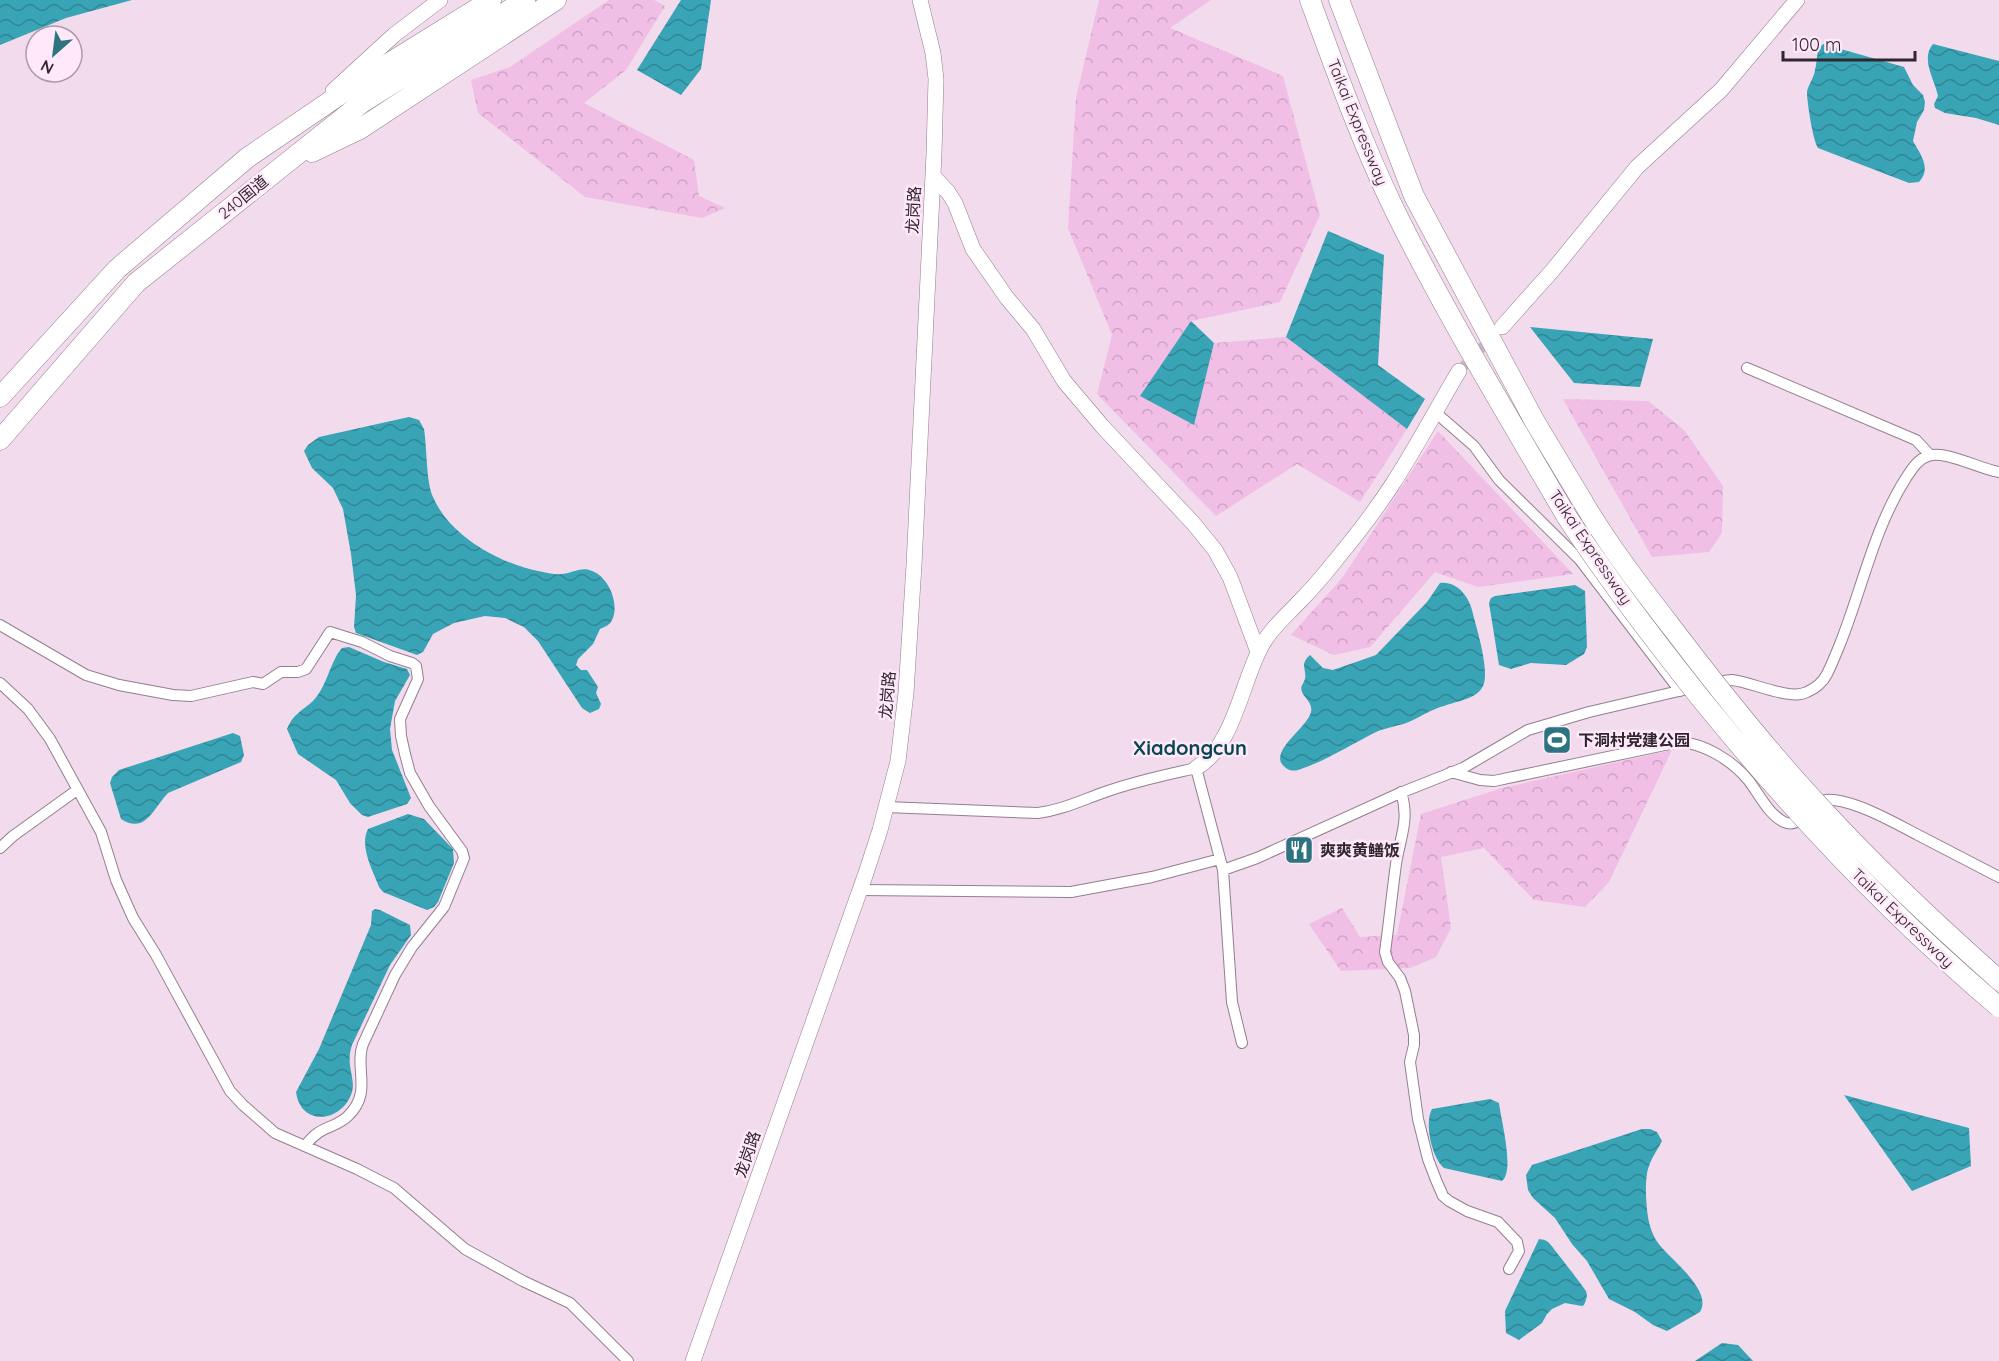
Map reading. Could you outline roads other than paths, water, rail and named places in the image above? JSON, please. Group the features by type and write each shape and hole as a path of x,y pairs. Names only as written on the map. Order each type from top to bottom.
{"highway":[{"name":"240国道","path":"0,397 117,269 247,158 357,84 490,0"},
{"name":"240国道","path":"0,440 136,283 363,102 525,0"},
{"path":"278,170 360,129 556,0"},
{"name":"Taikai Expressway","path":"1310,0 1354,113 1395,209 1443,304 1567,517 1641,622 1792,806 1882,900 1999,1007"},
{"name":"Taikai Expressway","path":"1339,0 1414,196 1535,422 1599,530 1665,619 1821,808 1890,879 1999,980"}],"main road":[{"path":"295,126 394,35 441,0"},
{"name":"龙岗路","path":"693,1361 860,890 898,761 906,693 918,500 936,79 933,53 920,0"},
{"path":"1502,327 1552,271 1637,167 1721,90 1797,0"},
{"path":"933,176 955,203 973,249 1007,298 1033,328 1064,381 1215,550 1230,577 1258,652"},
{"path":"1196,768 1212,756 1223,739 1258,652 1273,630 1354,537 1393,484 1459,371"}],"street":[{"path":"1747,368 1916,440 1930,455"},
{"path":"1435,412 1474,446 1499,480 1580,560 1680,691"},
{"path":"1223,870 1257,858 1401,792 1451,772 1535,727 1727,680 1795,695 1806,693 1819,685 1828,673 1883,523 1896,493 1920,459 1930,455 1950,457 1999,472"},
{"path":"0,625 86,675 128,687 173,695 191,696 254,682 264,684 281,672 301,671 307,667 330,632 362,642 416,666 418,679 400,719 400,736 410,773 429,806 462,850 463,863 444,907 412,947 395,975 363,1044 361,1054 363,1085 357,1102 348,1117 312,1136 306,1145"},
{"path":"0,682 28,709 43,728 101,832 116,880 133,918 156,955 230,1091 269,1129 394,1188 465,1249 570,1303 628,1361"},
{"path":"1451,772 1480,780 1494,781 1678,742 1707,749 1725,760 1744,776 1771,811 1783,821 1797,823 1815,803 1834,800"},
{"path":"886,807 1028,814 1048,812 1142,780 1196,768 1223,870 1232,1002 1242,1044"},
{"path":"1744,776 1834,800 1889,819 1999,878"},
{"path":"0,848 77,790"},
{"path":"1401,792 1406,806 1406,818 1396,862 1385,952 1388,962 1402,982 1409,1013 1414,1045 1410,1062 1418,1119 1428,1159 1443,1196 1457,1207 1498,1222 1517,1242 1519,1251 1509,1269"},
{"path":"860,890 1071,892 1152,877 1220,859"}],"water":[{"path":"0,0 132,0 51,24 24,24 24,35 0,45"},
{"path":"681,0 711,0 701,69 681,95 637,70"},
{"path":"1823,44 1904,67 1913,85 1923,95 1925,102 1913,141 1925,166 1925,172 1919,182 1909,183 1818,148 1812,130 1807,92 1820,47"},
{"path":"1933,44 1999,61 1999,125 1976,118 1945,113 1935,108 1934,104 1938,96 1928,63 1929,50"},
{"path":"1328,231 1384,255 1378,365 1425,399 1407,429 1286,337"},
{"path":"1191,321 1214,343 1194,425 1140,396"},
{"path":"1530,327 1653,339 1640,387 1574,383"},
{"path":"409,417 419,420 424,429 428,474 433,497 452,525 464,536 495,556 527,568 554,574 588,570 604,579 614,600 614,615 610,623 600,629 593,644 578,659 576,665 581,670 587,670 598,687 596,693 601,704 599,709 590,713 582,708 538,641 524,627 505,618 485,616 454,623 433,634 423,652 417,655 356,633 354,627 356,595 343,509 333,488 312,468 304,451 319,437"},
{"path":"1440,583 1458,588 1466,597 1471,608 1484,661 1485,679 1480,690 1466,699 1435,709 1407,723 1376,732 1308,766 1295,771 1286,768 1281,762 1280,755 1311,712 1310,704 1301,690 1305,679 1304,664 1307,658 1310,655 1323,668 1333,670 1376,655 1427,602"},
{"path":"1575,585 1585,591 1587,647 1584,654 1566,665 1531,663 1511,669 1499,665 1489,603 1491,598"},
{"path":"349,647 407,669 410,675 395,701 390,729 392,750 411,798 407,804 368,817 362,815 350,803 336,780 298,754 287,729 295,716 317,696 338,653 342,648"},
{"path":"233,733 240,736 244,755 241,762 168,793 149,817 137,824 121,819 110,783 119,770"},
{"path":"408,814 424,819 453,849 454,863 438,902 427,910 383,892 366,851 368,829"},
{"path":"375,909 410,925 411,935 390,965 352,1045 350,1059 353,1087 347,1102 332,1115 314,1116 299,1104 296,1092 319,1049 371,925 372,911"},
{"path":"1844,1095 1969,1128 1971,1166 1912,1191"},
{"path":"1490,1099 1499,1103 1504,1133 1507,1167 1502,1181 1444,1168 1436,1157 1430,1140 1429,1123 1432,1109"},
{"path":"1642,1129 1657,1132 1662,1141 1650,1163 1646,1178 1647,1209 1651,1229 1661,1247 1695,1283 1702,1303 1700,1312 1667,1331 1609,1299 1587,1261 1572,1244 1555,1218 1533,1198 1528,1190 1526,1175 1532,1165"},
{"path":"1539,1239 1548,1242 1555,1250 1587,1295 1582,1306 1565,1303 1552,1309 1542,1323 1519,1340 1506,1333 1505,1311"},
{"path":"1722,1343 1738,1345 1753,1361 1695,1361"}],"tunnel":[{"path":"1459,371 1493,336"}],"place":[{"name":"下洞村党建公园","path":"1557,740"},
{"name":"爽爽黄鳝饭","path":"1299,850"}],"district":[{"name":"Xiadongcun","path":"1190,748"}]}
